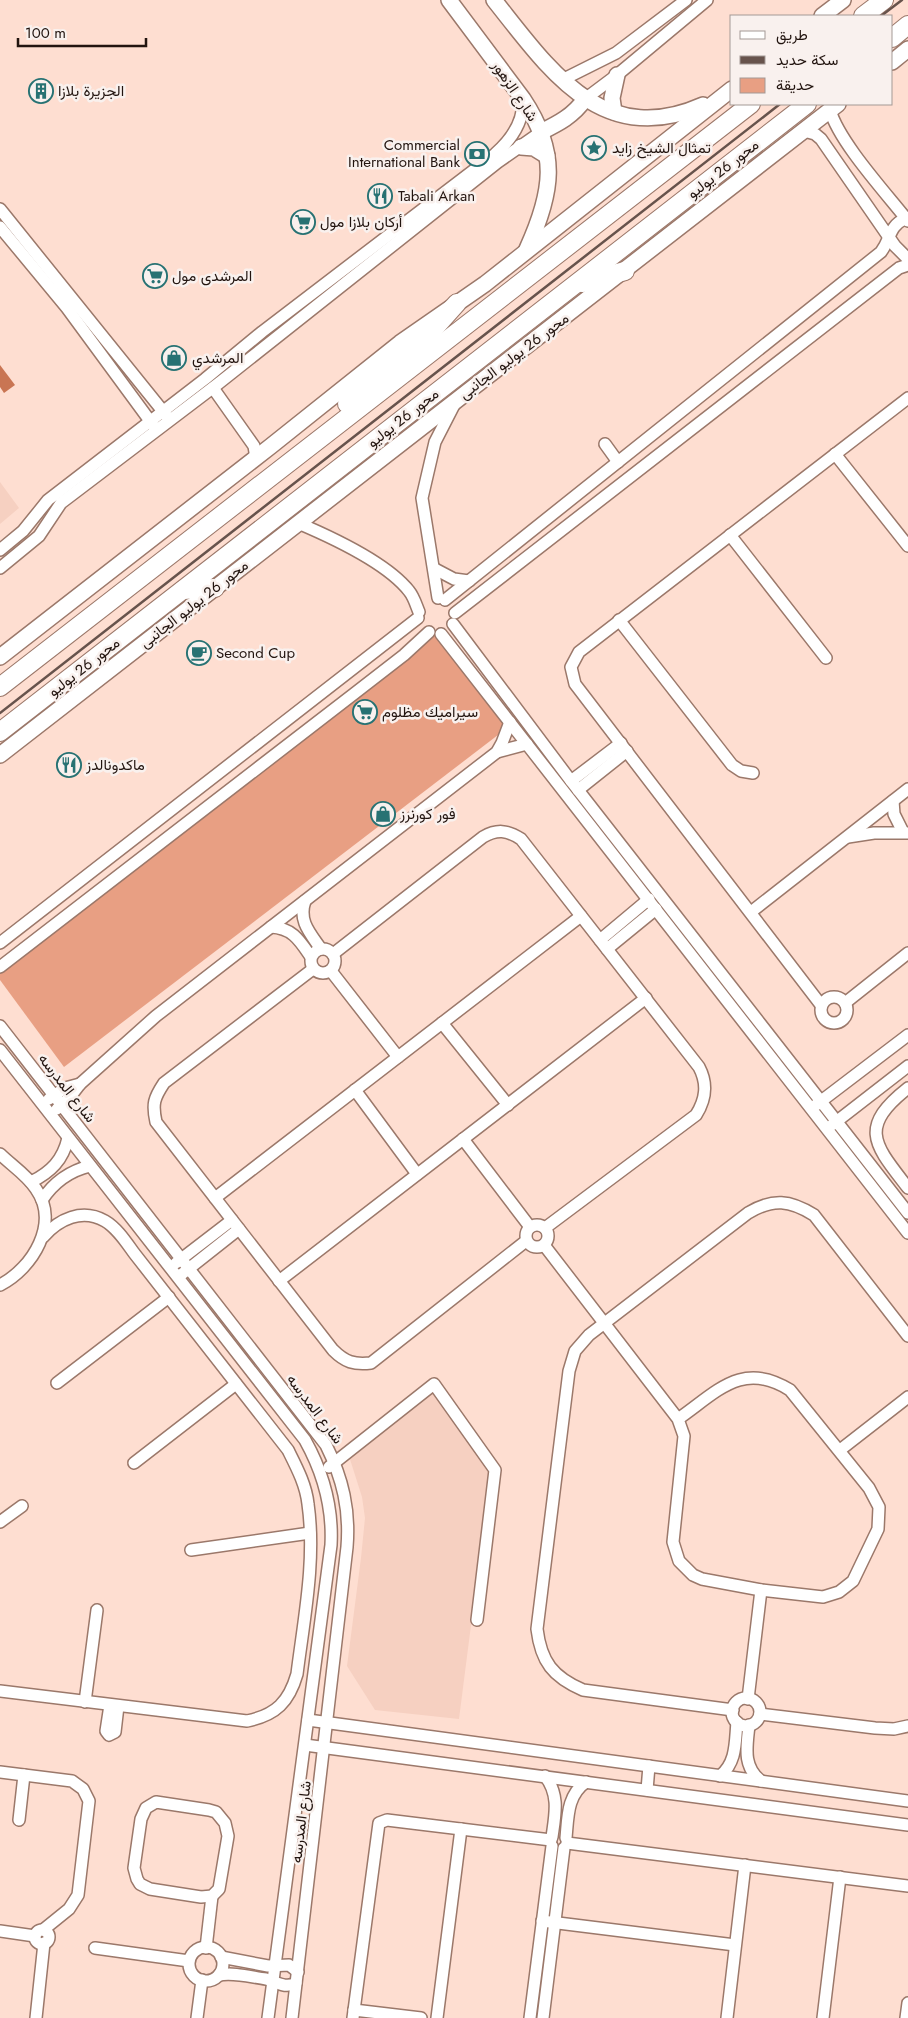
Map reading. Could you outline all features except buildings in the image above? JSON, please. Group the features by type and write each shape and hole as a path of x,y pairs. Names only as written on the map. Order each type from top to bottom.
{"highway":[{"path":"864,15 884,0"},
{"path":"893,37 908,25"},
{"path":"0,687 751,105"},
{"name":"محور 26 يوليو","path":"0,732 806,105"},
{"path":"574,285 625,271"},
{"path":"292,461 310,436 441,323 457,303"},
{"path":"183,590 215,588"}],"main road":[{"name":"شارع الزهور","path":"448,0 523,99 533,114 541,132 549,172 545,205 526,251"},
{"path":"494,0 562,80 585,99 614,112 636,117 683,114 728,92"},
{"path":"823,15 844,0"},
{"path":"893,61 908,49"},
{"path":"614,112 612,98 617,75"},
{"path":"0,657 256,458 406,338 457,303 526,251 728,92"},
{"path":"541,132 566,119 577,110 585,99"},
{"name":"محور 26 يوليو الجانبى","path":"0,755 834,107"},
{"path":"521,147 534,148 547,156"}],"street":[{"path":"585,99 617,75 707,0"},
{"path":"562,80 616,53 683,2 689,15"},
{"path":"0,550 23,531 44,504 267,328 502,148 511,137 520,120 523,99"},
{"path":"0,944 419,615 426,601 442,599 469,581 881,252 893,227 907,219 858,158 836,126 834,107"},
{"path":"821,139 824,130 836,126"},
{"path":"804,131 815,134 821,139 900,252 908,259"},
{"path":"0,568 39,536 62,502 216,386 498,162 541,132"},
{"path":"0,209 70,305 157,431"},
{"path":"0,227 171,421"},
{"path":"298,523 331,537 399,580 411,594 424,629 428,632 441,634 450,628 454,619 899,268 908,265"},
{"path":"267,328 276,339"},
{"path":"216,386 258,439 271,446"},
{"path":"216,386 254,446 256,458"},
{"path":"132,396 143,387"},
{"path":"821,1005 826,998 834,996 845,1002 847,1010 844,1018 833,1024 822,1017 821,1005 575,684 571,673 572,662 578,652 908,398"},
{"path":"457,400 434,442 422,498 430,556 442,599 449,603 454,619 473,651 575,785 656,909 682,932 811,1109 908,1234"},
{"path":"605,444 618,462"},
{"path":"835,454 908,546"},
{"path":"730,535 826,658"},
{"path":"434,569 454,579 469,581"},
{"path":"619,620 732,765 741,771 753,773"},
{"path":"0,967 404,655 428,632"},
{"path":"441,634 527,744 625,859 682,932 822,1101 908,1213"},
{"path":"461,659 473,651"},
{"path":"50,1115 70,1097 80,1084 156,1016 496,752 502,743 510,722"},
{"path":"496,752 527,744"},
{"path":"575,785 624,747"},
{"path":"751,912 908,789"},
{"path":"893,801 894,814 906,833"},
{"path":"333,954 483,837 492,832 502,831 512,833 521,838 580,916 646,998 704,1075 706,1086 702,1106 696,1114 545,1228"},
{"path":"846,838 867,834 906,833"},
{"path":"600,940 649,899"},
{"path":"305,901 302,909 302,918 305,927 321,949"},
{"path":"607,949 656,909"},
{"path":"215,1198 580,916"},
{"path":"271,927 288,930 295,934 312,963 324,974 331,971 336,963 333,954 328,950 321,949 313,953 312,963 164,1083 156,1095 153,1108 156,1122 333,1350 343,1360 356,1365 371,1363 526,1240"},
{"path":"295,934 305,927"},
{"path":"845,1002 908,953"},
{"path":"331,971 398,1057"},
{"path":"279,1281 646,998"},
{"path":"442,1023 508,1105"},
{"name":"شارع المدرسه","path":"0,1026 180,1260 326,1445 343,1487 348,1512 347,1547 292,2018"},
{"path":"811,1109 908,1034"},
{"name":"شارع المدرسه","path":"0,1050 305,1440 322,1473 330,1501 332,1531 324,1604 268,2018"},
{"path":"827,1129 908,1066"},
{"path":"42,1104 65,1088 80,1084"},
{"path":"355,1090 417,1174"},
{"path":"907,1090 890,1102 882,1111 876,1133 878,1145 883,1155 908,1188"},
{"path":"30,1182 46,1173 59,1161 66,1150 68,1138"},
{"path":"462,1140 530,1227"},
{"path":"0,1154 30,1182 42,1200 45,1218 43,1237"},
{"path":"42,1200 58,1181 73,1171 90,1166"},
{"path":"733,1710 583,1690 567,1683 554,1673 545,1660 539,1645 538,1622 571,1360 581,1342 748,1213 758,1207 782,1202 801,1207 814,1215 908,1336"},
{"path":"0,1285 22,1268 52,1226 71,1217 92,1216 105,1221 116,1230 288,1450 301,1476 308,1503 310,1533 310,1570 297,1674 289,1694 274,1711 261,1718 247,1721 0,1691"},
{"path":"170,1268 235,1224"},
{"path":"177,1278 188,1270 235,1224"},
{"path":"540,1225 545,1228 549,1237 544,1245 540,1247 532,1246 526,1240 526,1233 530,1227 540,1225"},
{"path":"544,1245 678,1419 684,1436 673,1542 679,1561 685,1568 702,1579 762,1590 823,1597 839,1592 853,1581 878,1528 880,1518 875,1497 840,1450 790,1390 777,1381 761,1377 745,1377 730,1383 678,1419"},
{"path":"57,1383 169,1297"},
{"path":"134,1463 236,1384"},
{"path":"322,1473 434,1384 493,1466 495,1472 477,1620"},
{"path":"840,1450 908,1397"},
{"path":"0,1522 22,1506"},
{"path":"190,1550 310,1533"},
{"path":"748,1699 762,1590"},
{"path":"324,1604 339,1606"},
{"path":"85,1702 97,1610"},
{"path":"720,1776 729,1767 734,1755 737,1722 733,1716 733,1710 737,1702 748,1699 757,1704 760,1714 756,1721 749,1725 737,1722"},
{"path":"760,1714 875,1728 894,1729 908,1726"},
{"path":"308,1720 908,1801"},
{"path":"749,1725 746,1756 750,1770 761,1781"},
{"path":"305,1745 908,1825"},
{"path":"734,1755 746,1756"},
{"path":"647,1790 649,1766"},
{"path":"0,1772 72,1782 83,1789 89,1801 78,1895 69,1909 39,1933 0,1931"},
{"path":"18,1820 24,1775"},
{"path":"530,2018 556,1802 551,1786 545,1776"},
{"path":"543,2018 570,1804 575,1791 586,1782"},
{"path":"206,1948 212,1896 220,1885 228,1836 226,1822 216,1812 209,1810 147,1800 140,1819 134,1868 140,1884 150,1889 201,1898 212,1896"},
{"path":"556,1802 570,1804"},
{"path":"421,2018 353,2014 377,1826 384,1820 552,1841 558,1850 565,1843"},
{"path":"437,2018 461,1829"},
{"path":"565,1843 908,1886"},
{"path":"727,2018 745,1865"},
{"path":"823,2018 840,1877"},
{"path":"542,1921 735,1944"},
{"path":"36,2018 44,1943 38,1942 39,1933"},
{"path":"95,1948 189,1961"},
{"path":"206,1948 214,1950 221,1957 231,1960 275,1966 289,1965 297,1978 286,1986 273,1981 229,1974 219,1975 209,1980 202,1980 193,1976 189,1961 197,1950 206,1948"},
{"path":"219,1975 222,1966 221,1957"},
{"path":"197,2018 202,1980"},
{"path":"906,2018 908,2003"}],"shaded area":[{"path":"0,365 15,385 4,393 0,387"},
{"path":"0,482 19,508 0,524"},
{"path":"432,1391 491,1469 459,1719 375,1710 347,1666 365,1518 362,1497 348,1453"}],"green space":[{"path":"441,629 515,722 64,1067 0,980 0,971"}],"railway":[{"path":"882,15 902,0"},
{"path":"0,713 779,105"}],"place":[{"name":"الجزيرة بلازا","path":"41,91"},
{"name":"تمثال الشيخ زايد","path":"594,148"},
{"name":"Commercial International Bank","path":"477,154"},
{"name":"Tabali Arkan","path":"380,196"},
{"name":"أركان بلازا مول","path":"303,222"},
{"name":"المرشدى مول","path":"155,276"},
{"name":"المرشدي","path":"174,358"},
{"name":"Second Cup","path":"199,653"},
{"name":"سيراميك مظلوم","path":"365,712"},
{"name":"ماكدونالدز","path":"69,765"},
{"name":"فور كورنرز","path":"383,814"}]}
